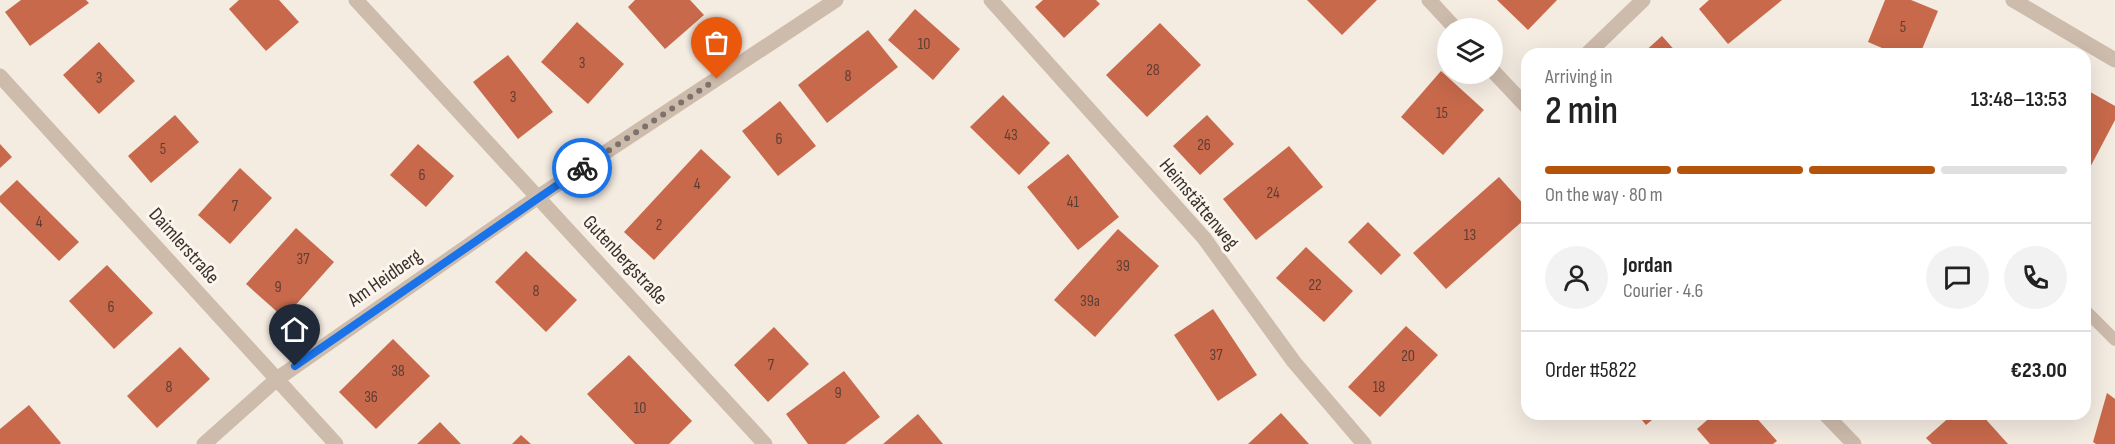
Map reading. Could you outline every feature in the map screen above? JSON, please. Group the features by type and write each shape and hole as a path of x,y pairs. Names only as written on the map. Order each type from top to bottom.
{"street":[{"name":"Gutenbergstraße","path":"356,0 765,444"},
{"name":"Am Heidberg","path":"204,444 277,379 538,197 836,0"},
{"name":"Heimstättenweg","path":"991,0 1204,238 1294,362 1364,444"},
{"path":"1429,0 1446,18"},
{"path":"1593,48 1643,0"},
{"path":"2013,0 2115,60"},
{"name":"Daimlerstraße","path":"0,76 336,444"},
{"path":"1503,82 1521,101"},
{"path":"1831,420 1854,444"}],"lane":[{"path":"2091,316 2115,340"}],"building":[{"path":"21,0 86,0 89,3 30,46 5,12"},
{"path":"239,0 279,0 299,22 266,51 229,9"},
{"path":"635,0 690,0 704,15 665,49 628,7"},
{"path":"1043,0 1096,0 1100,4 1064,38 1035,7"},
{"path":"1307,0 1377,0 1342,35"},
{"path":"1497,0 1557,0 1528,30"},
{"path":"1709,0 1782,0 1728,44 1699,9"},
{"path":"1885,0 1911,0 1938,11 1923,48 1882,48 1868,42"},
{"path":"915,9 960,49 933,80 888,40"},
{"path":"577,22 624,64 588,104 541,62"},
{"path":"1160,23 1201,65 1147,117 1106,75"},
{"path":"868,30 898,67 827,123 798,85"},
{"path":"1662,36 1673,48 1649,48"},
{"path":"99,42 135,81 99,114 63,75"},
{"path":"508,55 553,112 518,139 473,82"},
{"path":"1437,76 1437,84 1455,84 1484,110 1443,155 1401,117"},
{"path":"2091,92 2115,106 2115,120 2091,166"},
{"path":"1003,95 1050,143 1019,175 970,127"},
{"path":"780,101 816,146 778,176 742,131"},
{"path":"175,115 199,142 151,183 128,156"},
{"path":"1207,115 1234,144 1200,175 1173,146"},
{"path":"0,144 12,157 0,168"},
{"path":"418,144 454,176 426,207 390,175"},
{"path":"1289,146 1323,187 1256,240 1223,199"},
{"path":"701,149 731,177 654,260 624,232"},
{"path":"1068,154 1119,217 1078,250 1027,187"},
{"path":"240,168 272,198 230,244 198,215"},
{"path":"1499,177 1521,201 1521,222 1446,289 1413,253"},
{"path":"17,180 79,242 59,261 0,202 0,196"},
{"path":"1368,222 1401,255 1381,275 1348,242"},
{"path":"296,228 334,262 284,318 246,284"},
{"path":"1118,229 1159,266 1095,337 1054,300"},
{"path":"1306,247 1353,291 1324,322 1276,278"},
{"path":"526,251 577,300 546,332 495,282"},
{"path":"107,265 153,313 114,349 69,301"},
{"path":"1213,309 1257,375 1218,401 1174,335"},
{"path":"1406,326 1438,355 1380,417 1348,387"},
{"path":"774,327 809,364 768,402 734,365"},
{"path":"393,339 430,376 376,429 339,392"},
{"path":"180,347 210,379 157,428 127,396"},
{"path":"629,355 692,421 669,444 635,444 587,394"},
{"path":"844,371 880,417 845,444 808,444 786,414"},
{"path":"2107,393 2115,399 2115,444 2096,444 2093,442"},
{"path":"29,405 60,444 0,444 0,429"},
{"path":"1281,413 1309,444 1248,444"},
{"path":"918,414 943,444 883,444"},
{"path":"1642,420 1652,420 1646,425"},
{"path":"1707,420 1758,420 1777,441 1773,444 1710,444 1697,429"},
{"path":"1946,420 1986,420 2008,444 1932,444 1926,438"},
{"path":"440,422 461,444 417,444"},
{"path":"521,435 531,444 512,444"}],"way so far":[{"path":"582,168 717,79"}],"route":[{"path":"295,366 582,168"}]}
